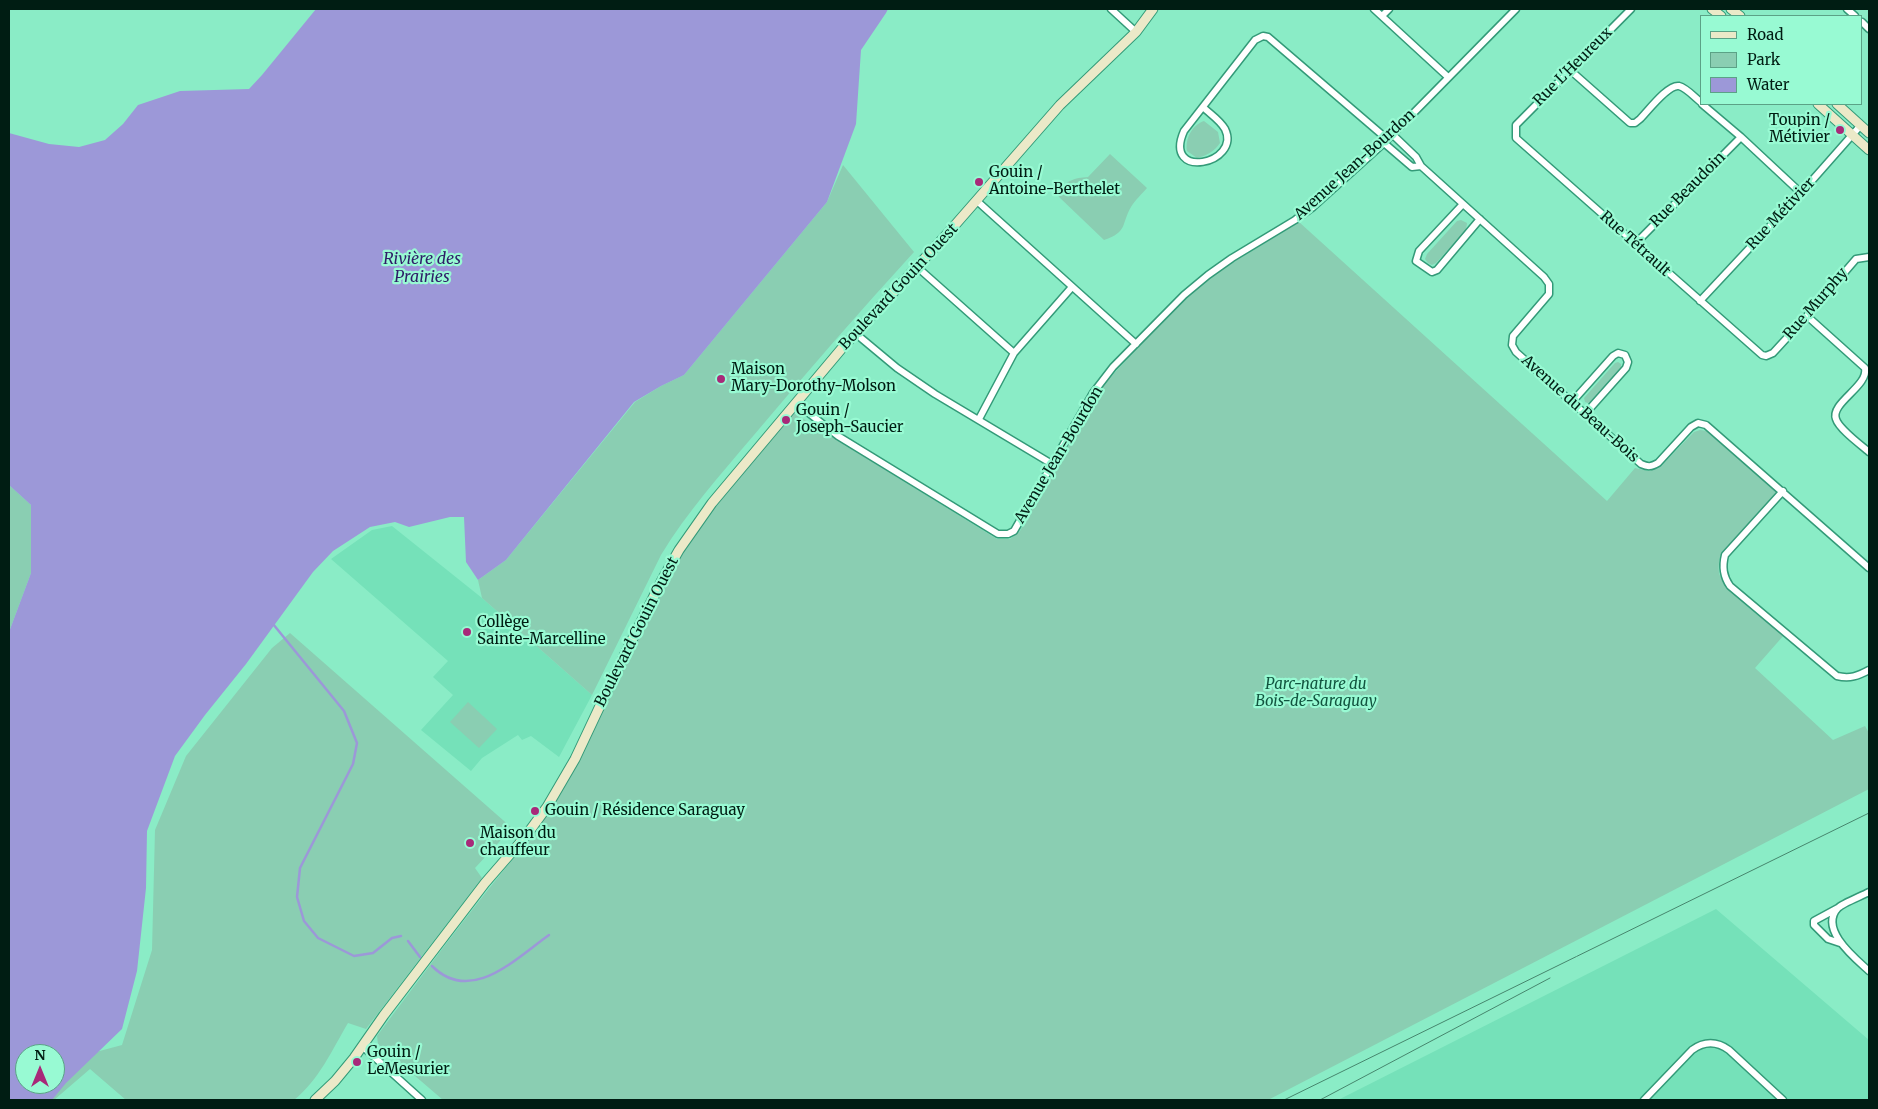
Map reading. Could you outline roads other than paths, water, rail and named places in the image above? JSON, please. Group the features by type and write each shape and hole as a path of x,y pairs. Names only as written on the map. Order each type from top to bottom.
{"street":[{"path":"1111,9 1136,32"},
{"name":"Boulevard Gouin Ouest","path":"315,1100 340,1075 485,883 525,838 546,807 575,759 644,613 674,557 712,503 856,333 1060,105 1136,32 1152,9"},
{"path":"1374,9 1448,77"},
{"path":"1382,16 1389,9"},
{"name":"Avenue Jean-Bourdon","path":"796,402 838,436 998,534 1008,534 1014,531 1093,393 1113,367 1184,295 1208,275 1313,207 1388,138 1516,9"},
{"name":"Rue L'Heureux","path":"1516,125 1631,9"},
{"name":"Avenue du Beau-Bois","path":"1203,107 1224,128 1227,141 1223,149 1215,157 1202,163 1194,163 1186,158 1181,151 1180,140 1184,131 1255,40 1263,36 1268,37 1388,138 1416,157 1421,166 1544,276 1549,284 1549,294 1513,336 1512,345 1516,352 1641,464 1646,467 1658,463 1691,427 1698,423 1706,424 1869,568"},
{"path":"1570,70 1630,123 1635,123 1640,119 1670,88 1677,86 1684,88 1700,102"},
{"path":"1703,105 1741,137 1801,193"},
{"path":"1819,105 1869,150"},
{"path":"1838,105 1869,133"},
{"name":"Rue Tétrault","path":"1516,125 1516,138 1758,353 1766,356"},
{"name":"Rue Métivier","path":"1700,301 1801,193 1861,125"},
{"name":"Rue Beaudoin","path":"1635,244 1741,137"},
{"name":"Avenue du Beau-Bois","path":"1388,138 1412,167 1421,166"},
{"path":"977,200 1136,344"},
{"path":"1463,204 1419,251 1416,261 1427,270 1432,272 1437,270 1480,220"},
{"name":"Rue Murphy","path":"1766,356 1773,353 1856,259 1869,256"},
{"path":"916,266 1014,353"},
{"path":"979,419 1014,353 1072,287"},
{"path":"1807,316 1865,368 1864,377 1836,410 1835,418 1869,452"},
{"path":"856,333 897,368 936,394 1052,464"},
{"path":"1572,402 1613,356 1618,353 1626,355 1628,362 1626,368 1585,414"},
{"path":"1783,491 1725,555 1723,565 1726,580 1730,586 1837,676 1847,678 1858,677 1869,670"},
{"path":"1840,943 1828,939 1814,925 1814,920 1869,892"},
{"path":"1838,908 1833,928 1840,943 1869,971"},
{"path":"1644,1100 1692,1050 1702,1044 1713,1043 1729,1050 1783,1100"},
{"path":"362,1046 422,1100"}],"water":[{"name":"Rivière des Prairies","path":"316,9 888,9 861,50 856,124 827,202 684,375 634,402 506,560 478,580 466,562 464,517 450,517 409,527 395,522 370,527 333,551 313,572 246,664 175,756 147,831 146,888 137,971 122,1029 65,1084 65,1044 15,1044 15,1094 57,1094 52,1100 9,1100 9,632 31,573 31,505 9,485 9,133 49,144 79,147 105,140 123,124 138,105 180,91 249,89"}],"waterway":[{"path":"273,624 344,711 357,743 353,764 300,868 297,897 304,921 318,938 354,956 373,953 392,938 401,936"},
{"path":"432,966 447,977 462,981 477,980 507,966 549,935"},
{"path":"408,941 420,957"}],"tram line":[{"path":"1284,1100 1869,813"},
{"path":"1320,1100 1550,978"}],"place":[{"name":"Toupin / Métivier","path":"1840,130"},
{"name":"Gouin / Antoine-Berthelet","path":"979,182"},
{"name":"Maison Mary-Dorothy-Molson","path":"721,379"},
{"name":"Gouin / Joseph-Saucier","path":"786,420"},
{"name":"Collège Sainte-Marcelline","path":"467,632"},
{"name":"Gouin / Résidence Saraguay","path":"535,811"},
{"name":"Maison du chauffeur","path":"470,843"},
{"name":"Gouin / LeMesurier","path":"357,1062"}],"park label":[{"name":"Parc-nature du Bois-de-Saraguay","path":"1316,694"}]}
